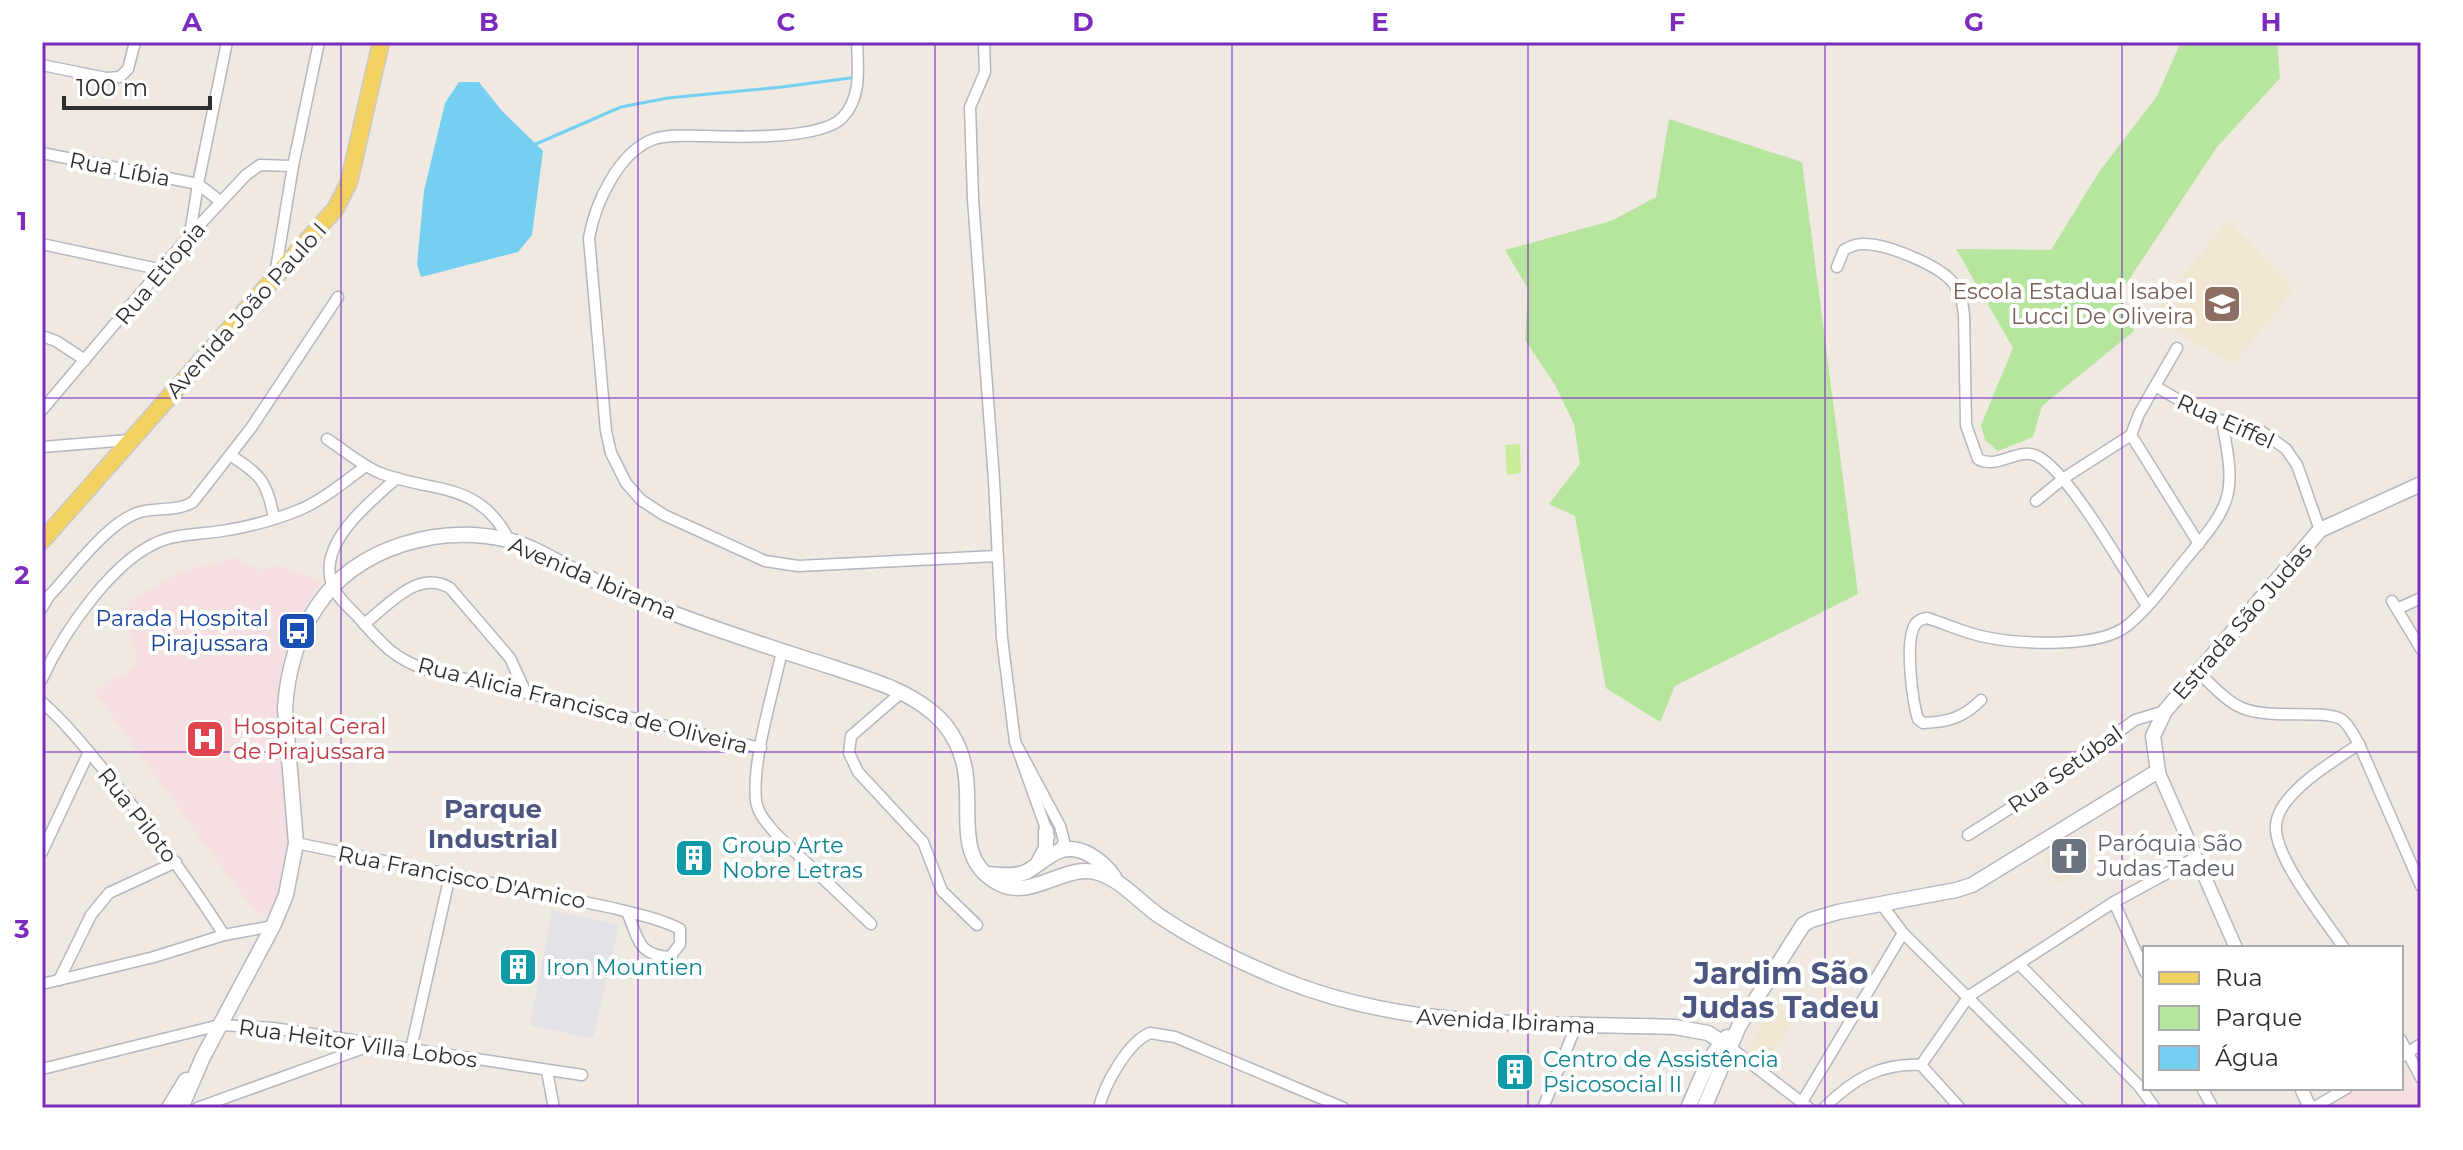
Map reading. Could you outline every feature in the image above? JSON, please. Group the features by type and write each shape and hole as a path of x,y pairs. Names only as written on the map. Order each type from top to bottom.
{"main road":[{"name":"Avenida João Paulo I","path":"42,541 274,281 343,196 353,166 381,42"},
{"name":"Estrada São Judas","path":"2158,771 2153,736 2165,711 2320,530 2421,484"},
{"name":"Avenida Ibirama","path":"181,1108 203,1057 273,926 286,895 296,843 285,709 288,680 309,622 317,605 333,587 369,559 416,539 452,536 509,540 637,600 902,692 938,716 960,752 966,778 968,850 987,874"},
{"path":"1688,1108 1701,1079 1727,1045 1803,925 1822,916 1972,885 2158,771"},
{"path":"1038,863 1046,848 1046,831"},
{"name":"Avenida Ibirama","path":"1060,851 1088,870 1117,882"},
{"name":"Avenida Ibirama","path":"1060,851 1083,852 1106,866 1117,882 1155,914 1190,936 1280,979 1336,999 1397,1014 1449,1021 1675,1027 1708,1033 1727,1045"},
{"path":"987,874 1020,874 1060,851"},
{"path":"1052,879 1060,851"},
{"path":"987,874 998,883 1021,888 1088,870"},
{"path":"1704,1108 1727,1045"},
{"name":"Avenida Ibirama","path":"169,1108 203,1057"}],"street":[{"path":"42,65 106,78 120,77 128,69 135,42"},
{"path":"190,235 227,42"},
{"path":"274,281 293,166 319,42"},
{"path":"857,42 857,88 844,117 834,124 819,130 786,134 672,136 653,140 627,160 604,189 589,238 606,431 611,453 626,483 641,500 664,515 765,561 798,566 997,556"},
{"path":"984,42 985,72 970,107 973,199 993,465 1002,638 1015,742 1046,831 1060,851 1064,841 1060,826 1015,742"},
{"name":"Rua Líbia","path":"42,153 198,184"},
{"name":"Rua Etiopia","path":"42,410 190,235 246,175 260,165 293,166"},
{"path":"198,184 220,201"},
{"path":"42,244 163,270"},
{"path":"1837,267 1844,250 1861,244 1902,254 1932,267 1949,279 1961,298 1964,315 1966,425 1978,459 1995,463 2025,453 2043,459 2064,478 2147,606"},
{"path":"42,608 49,596 123,520 147,510 187,505 259,418 338,297"},
{"path":"42,336 56,341 85,360"},
{"path":"2155,386 2177,348"},
{"name":"Rua Eiffel","path":"2131,435 2155,386 2193,410 2222,422 2261,431 2286,449 2297,465 2320,530"},
{"path":"1981,700 1970,711 1951,721 1923,723 1918,719 1910,645 1918,620 1927,618 1981,637 2007,641 2103,638 2127,626 2147,606 2223,512 2230,481 2222,422"},
{"path":"2036,501 2064,478 2131,435 2199,544"},
{"path":"327,439 366,466 397,478 445,488 470,499 497,521 509,540"},
{"path":"42,447 129,440"},
{"path":"230,455 257,472 264,482 274,518"},
{"path":"42,679 55,650 93,598 131,559 148,547 167,538 228,530 300,510 366,466"},
{"path":"333,587 330,579 332,560 341,533 372,499 397,478"},
{"path":"364,624 414,585 426,580 442,583 450,588 510,658 526,693"},
{"name":"Rua Alicia Francisca de Oliveira","path":"333,587 387,650 408,663 761,748"},
{"path":"2421,598 2395,605 2421,649"},
{"path":"782,651 761,748 756,803 762,818 871,924"},
{"path":"2199,673 2242,708 2285,716 2340,718 2359,744 2421,886"},
{"path":"902,692 851,736 852,762 923,842 942,891 977,925"},
{"name":"Rua Piloto","path":"42,702 89,752 176,862 224,935"},
{"name":"Rua Setúbal","path":"1968,835 2034,793 2135,720 2165,711"},
{"path":"2343,946 2291,869 2275,828 2278,815 2295,791 2359,744"},
{"path":"42,852 89,752"},
{"path":"2158,771 2235,946"},
{"name":"Rua Francisco D'Amico","path":"296,843 627,912 669,923 680,929 680,944 670,957 652,956 645,951 627,912"},
{"path":"1824,1108 1843,1089 1877,1069 1921,1065 1969,996 2114,902 2195,858"},
{"path":"59,980 91,915 109,893 176,862"},
{"path":"411,1049 450,875"},
{"path":"2114,902 2143,967"},
{"path":"1882,905 1903,933 2079,1108"},
{"path":"42,984 154,957 224,935 273,926"},
{"path":"1727,1045 1806,1105 1903,933"},
{"path":"2019,964 2139,1086 2155,1108"},
{"name":"Rua Heitor Villa Lobos","path":"42,1069 220,1025 273,1028 582,1075"},
{"path":"1543,1108 1576,1026"},
{"path":"1099,1108 1112,1075 1142,1036 1158,1033 1175,1037 1344,1108"},
{"path":"197,1108 375,1044"},
{"path":"2421,1044 2405,1055 2421,1078"},
{"path":"1921,1065 1960,1108"},
{"path":"547,1071 554,1108"},
{"path":"2203,1090 2213,1108"},
{"path":"2302,1090 2311,1108 2343,1090"}],"shaded area":[{"name":"Escola Estadual Isabel Lucci De Oliveira","path":"2228,220 2294,290 2233,364 2150,317"},
{"name":"Hospital Geral de Pirajussara","path":"235,558 260,570 281,567 322,580 296,623 280,678 278,712 290,836 282,885 272,912 268,914 256,911 240,893 95,693 109,680 135,667 137,655 124,622 130,602 178,572"},
{"path":"2054,850 2072,877 2059,885 2042,856"},
{"path":"552,910 619,925 593,1039 530,1025"},
{"path":"1773,1004 1796,1018 1763,1064 1747,1055"},
{"path":"2403,1066 2407,1069 2420,1101 2409,1108 2323,1108 2354,1090 2403,1090"}],"green space":[{"path":"2181,42 2277,42 2280,78 2217,147 2120,293 2134,331 2042,406 2033,437 1998,451 1985,440 1981,425 2013,348 1956,249 2051,250 2099,172 2157,96"},
{"path":"1669,119 1802,162 1858,594 1675,686 1660,722 1606,688 1575,516 1549,504 1580,464 1574,424 1555,385 1525,340 1528,289 1505,250 1611,221 1656,197"},
{"path":"1520,444 1521,473 1507,475 1505,445"}],"water":[{"path":"459,82 479,82 502,111 543,151 532,235 518,252 421,277 417,264 424,191 445,103"}],"waterway":[{"path":"536,144 621,107 668,98 850,78"}],"place":[{"name":"Escola Estadual Isabel Lucci De Oliveira","path":"2222,304"},
{"name":"Parada Hospital Pirajussara","path":"297,631"},
{"name":"Hospital Geral de Pirajussara","path":"205,739"},
{"name":"Paróquia São Judas Tadeu","path":"2069,856"},
{"name":"Group Arte Nobre Letras","path":"694,858"},
{"name":"Iron Mountien","path":"518,967"},
{"name":"Centro de Assistência Psicosocial II","path":"1515,1072"}],"district":[{"name":"Parque Industrial","path":"493,824"},
{"name":"Jardim São Judas Tadeu","path":"1781,991"}]}
